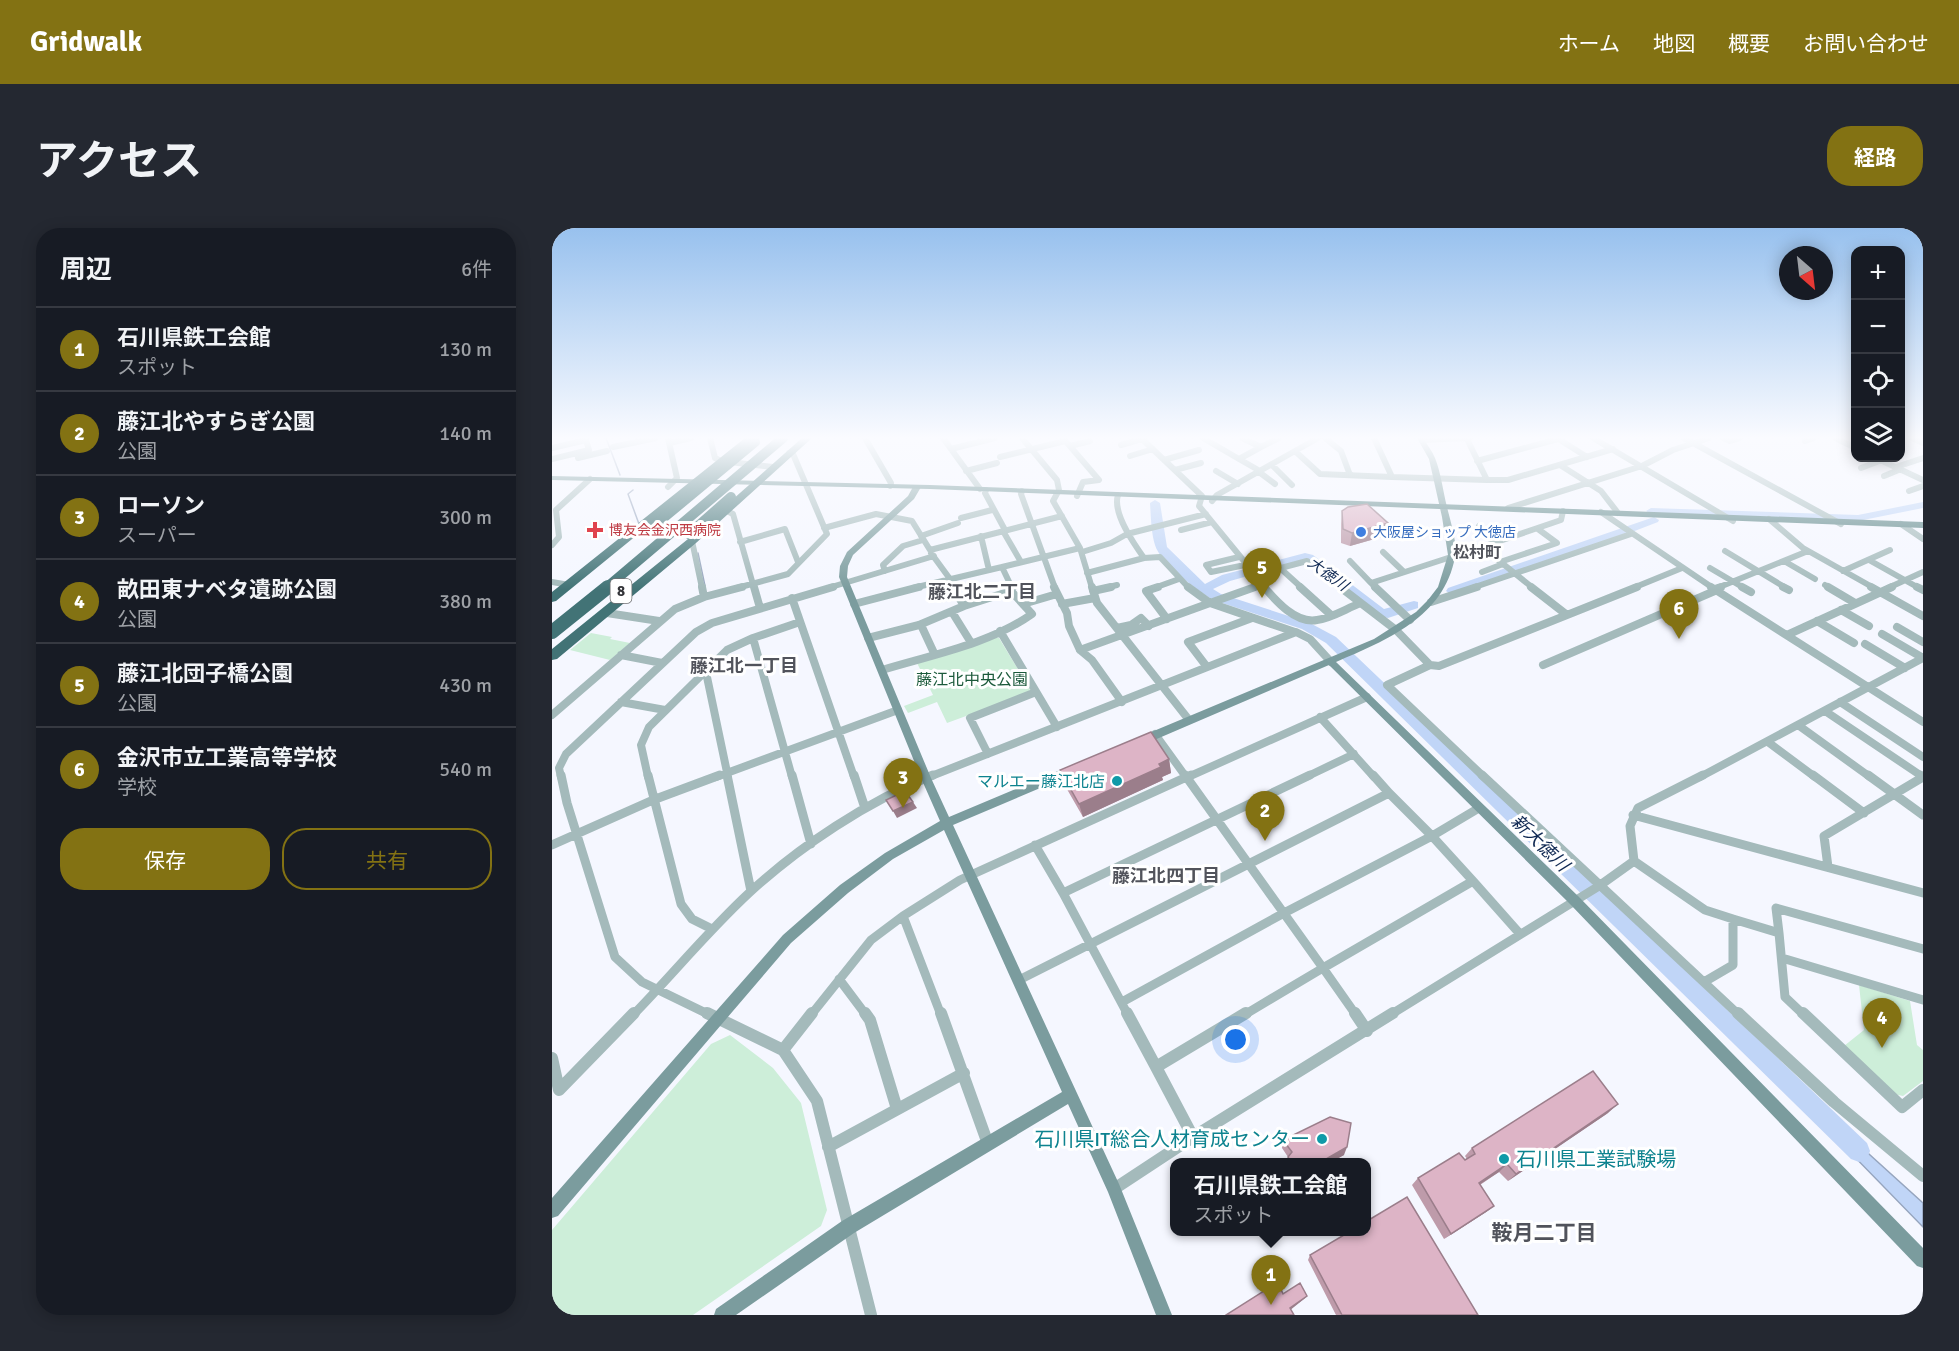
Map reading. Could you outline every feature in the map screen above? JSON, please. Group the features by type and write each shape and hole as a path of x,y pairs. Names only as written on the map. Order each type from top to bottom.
{"highway":[{"path":"552,598 689,489"},
{"name":"8","path":"552,607 697,489"},
{"path":"552,622 714,489"},
{"path":"552,632 731,489"},
{"name":"8","path":"552,646 690,538 741,489"},
{"path":"552,656 607,613 749,489"}],"main road":[{"path":"901,489 1564,512"},
{"path":"1443,509 1508,508 1603,514 1725,516"},
{"path":"1603,514 1725,516 1770,521 1834,520 1923,527"}],"street":[{"path":"552,545 559,537 554,515 556,510 579,489"},
{"path":"552,715 675,609 704,597 788,574 827,534 809,489"},
{"path":"916,489 850,554 844,566 845,582 926,778 1114,1189 1164,1315"},
{"path":"1058,489 1058,494 1053,501 1081,550 1094,595 1189,720"},
{"path":"1078,494 1080,489"},
{"path":"1192,489 1202,500 1199,506 1281,607 1303,618 1316,621 1361,603"},
{"path":"1212,500 1230,489"},
{"path":"1134,744 1341,657 1396,630 1410,620 1431,602 1442,587 1452,556 1439,489"},
{"path":"1508,508 1570,489"},
{"path":"1597,489 1615,503 1618,513"},
{"path":"1680,489 1725,516"},
{"path":"1777,489 1834,520"},
{"path":"1909,491 1915,489"},
{"path":"984,490 992,510 1022,562"},
{"path":"1021,493 1056,594 1080,650 1092,660 1122,702"},
{"path":"1118,496 1116,501 1127,534 1144,558"},
{"path":"725,510 733,514 760,608"},
{"path":"885,571 883,565 903,546 959,521 992,510"},
{"path":"1371,583 1538,529 1561,520 1564,512"},
{"path":"824,528 876,514 912,521 950,579 956,595 964,606"},
{"path":"854,604 1044,556 1111,543 1127,534 1206,514"},
{"path":"1603,514 1682,568 1923,722"},
{"path":"871,1315 817,1101 783,1050 642,982 615,957 564,791 557,760 696,632 712,623 885,571 981,536 1062,516"},
{"path":"1770,521 1808,551 1923,616"},
{"path":"1181,530 1212,522"},
{"path":"1479,526 1499,541"},
{"path":"1902,526 1923,539"},
{"path":"1482,572 1557,543 1538,529"},
{"path":"740,542 785,530 798,562"},
{"path":"1431,602 1631,534"},
{"path":"981,536 989,570"},
{"path":"690,538 704,597"},
{"path":"1482,547 1567,615"},
{"path":"1843,571 1890,550"},
{"path":"1725,551 1789,590"},
{"path":"1543,665 1758,570 1808,551"},
{"path":"1383,552 1404,572"},
{"path":"1087,573 1144,558 1160,557 1194,593 1252,618 1296,632 1341,657 1367,697 1574,900 1923,1260"},
{"path":"1239,557 1206,565 1211,572 1250,571 1280,568 1307,561 1396,630 1430,665"},
{"path":"1869,560 1923,590"},
{"path":"1350,561 1410,620"},
{"path":"1784,561 1815,579"},
{"path":"882,670 1000,631 1027,619 1032,614 1011,591 1013,587 1002,567"},
{"path":"1710,567 1751,592"},
{"path":"1280,568 1331,615"},
{"path":"1682,568 1439,666 1430,665 1387,685 1596,887 1704,982 1834,1102 1923,1176"},
{"path":"1787,636 1923,572"},
{"path":"1167,619 1146,591 1179,579"},
{"path":"552,582 569,585"},
{"path":"1080,650 1124,636 1262,584"},
{"path":"1062,604 1094,595 1117,585"},
{"path":"1826,585 1855,603"},
{"path":"868,638 921,625 964,606 1011,591"},
{"path":"1023,604 1056,594"},
{"path":"792,598 865,808"},
{"path":"1840,610 1869,626"},
{"path":"952,612 970,641"},
{"path":"607,613 659,621"},
{"path":"1117,628 1131,625 1141,618 1149,626"},
{"path":"1207,667 1188,642 1252,618"},
{"path":"1817,621 1854,644"},
{"path":"712,929 692,919 681,903 653,800 641,745 649,727 726,650 800,622"},
{"path":"921,625 934,653"},
{"path":"1897,627 1923,642"},
{"path":"1000,631 1057,727"},
{"path":"552,1058 559,1090 751,891 811,844 865,808 926,778 1296,632"},
{"path":"1882,634 1923,658"},
{"path":"753,638 811,844"},
{"path":"1865,644 1905,668"},
{"path":"621,655 662,663"},
{"path":"1779,933 1706,910 1634,861 1630,826 1633,815 1638,808 1768,742 1923,658"},
{"path":"703,673 707,677 751,891"},
{"path":"988,754 970,718 1036,692"},
{"path":"783,1050 838,979 872,940 903,916 972,875 1035,845 1367,697"},
{"path":"621,702 665,710"},
{"path":"1840,702 1923,757"},
{"path":"552,845 653,800 898,710"},
{"path":"1826,711 1923,777 1824,836 1828,867"},
{"path":"1320,717 1520,934"},
{"path":"1798,725 1923,815"},
{"path":"1155,734 1250,862 1367,1031"},
{"path":"1768,742 1864,813"},
{"path":"1063,893 1354,754"},
{"path":"552,1210 787,939 844,889 889,856 946,823 1091,762"},
{"path":"1019,980 1389,793"},
{"path":"1122,1002 1479,808"},
{"path":"1633,815 1923,893"},
{"path":"1035,845 1122,1002 1193,1137"},
{"path":"1114,1189 1193,1137 1367,1031 1634,861"},
{"path":"1156,1067 1473,881"},
{"path":"1923,949 1776,908 1785,997 1902,1107 1923,1090"},
{"path":"903,916 964,1073 988,1143"},
{"path":"1704,982 1733,965 1733,919"},
{"path":"1782,958 1923,1000"},
{"path":"838,979 870,1020 897,1109"},
{"path":"828,1147 964,1073"},
{"path":"722,1315 848,1227 1070,1095"}],"green space":[{"path":"591,633 630,643 610,660 570,650"},
{"name":"藤江北中央公園","path":"994,637 999,638 1030,689 1029,693 947,723 937,702 908,713 904,706 933,695 917,663"},
{"path":"1859,985 1910,1001 1917,1045 1923,1050 1923,1081 1903,1096 1894,1094 1844,1046 1864,1030"},
{"path":"730,1035 773,1068 801,1103 827,1210 821,1226 693,1315 552,1315 552,1230 711,1044"}],"water":[{"path":"1848,1135 1923,1203 1923,1227 1842,1144"}],"building":[{"path":"1367,504 1388,523 1352,533 1343,529 1342,511 1348,507"},
{"path":"1151,732 1169,759 1159,764 1161,767 1079,804 1060,770"},
{"path":"905,791 913,802 893,811 886,800"},
{"name":"石川県工業試験場","path":"1593,1071 1618,1104 1516,1174 1507,1164 1479,1183 1494,1206 1451,1234 1418,1178 1459,1153 1465,1160 1475,1154 1472,1148"},
{"name":"石川県IT総合人材育成センター","path":"1330,1117 1351,1123 1347,1147 1328,1158 1289,1158 1292,1152 1283,1140"},
{"path":"1407,1197 1478,1315 1342,1315 1310,1255 1342,1236 1371,1236 1371,1219"},
{"path":"1278,1282 1283,1294 1300,1283 1307,1296 1290,1308 1294,1315 1226,1315"}],"waterway":[{"name":"新大徳川","path":"1148,489 1150,492"},
{"path":"633,490 628,494 639,524"},
{"name":"新大徳川","path":"1155,503 1161,547 1168,557 1204,589"},
{"name":"大徳川","path":"1651,511 1858,518 1923,505"},
{"name":"大徳川","path":"1628,530 1654,520"},
{"name":"大徳川","path":"1515,569 1622,532"},
{"path":"698,553 705,586"},
{"name":"大徳川","path":"1204,589 1226,578 1305,556 1380,612 1388,614 1414,605"},
{"name":"大徳川","path":"1452,591 1509,571"},
{"name":"新大徳川","path":"1204,589 1217,597 1306,626 1331,640 1859,1151"}],"place":[{"name":"博友会金沢西病院","path":"595,530"},
{"name":"大阪屋ショップ 大徳店","path":"1361,532"},
{"name":"藤江北団子橋公園","path":"1262,598"},
{"name":"金沢市立工業高等学校","path":"1679,639"},
{"name":"マルエー藤江北店","path":"1117,781"},
{"name":"ローソン","path":"903,808"},
{"name":"藤江北やすらぎ公園","path":"1265,841"},
{"name":"畝田東ナベタ遺跡公園","path":"1882,1048"},
{"name":"石川県IT総合人材育成センター","path":"1322,1139"},
{"name":"石川県工業試験場","path":"1504,1159"},
{"name":"石川県鉄工会館","path":"1271,1305"}],"district":[{"name":"松村町","path":"1477,552"},
{"name":"藤江北二丁目","path":"982,592"},
{"name":"藤江北一丁目","path":"744,666"},
{"name":"藤江北四丁目","path":"1166,876"},
{"name":"鞍月二丁目","path":"1544,1233"}]}
